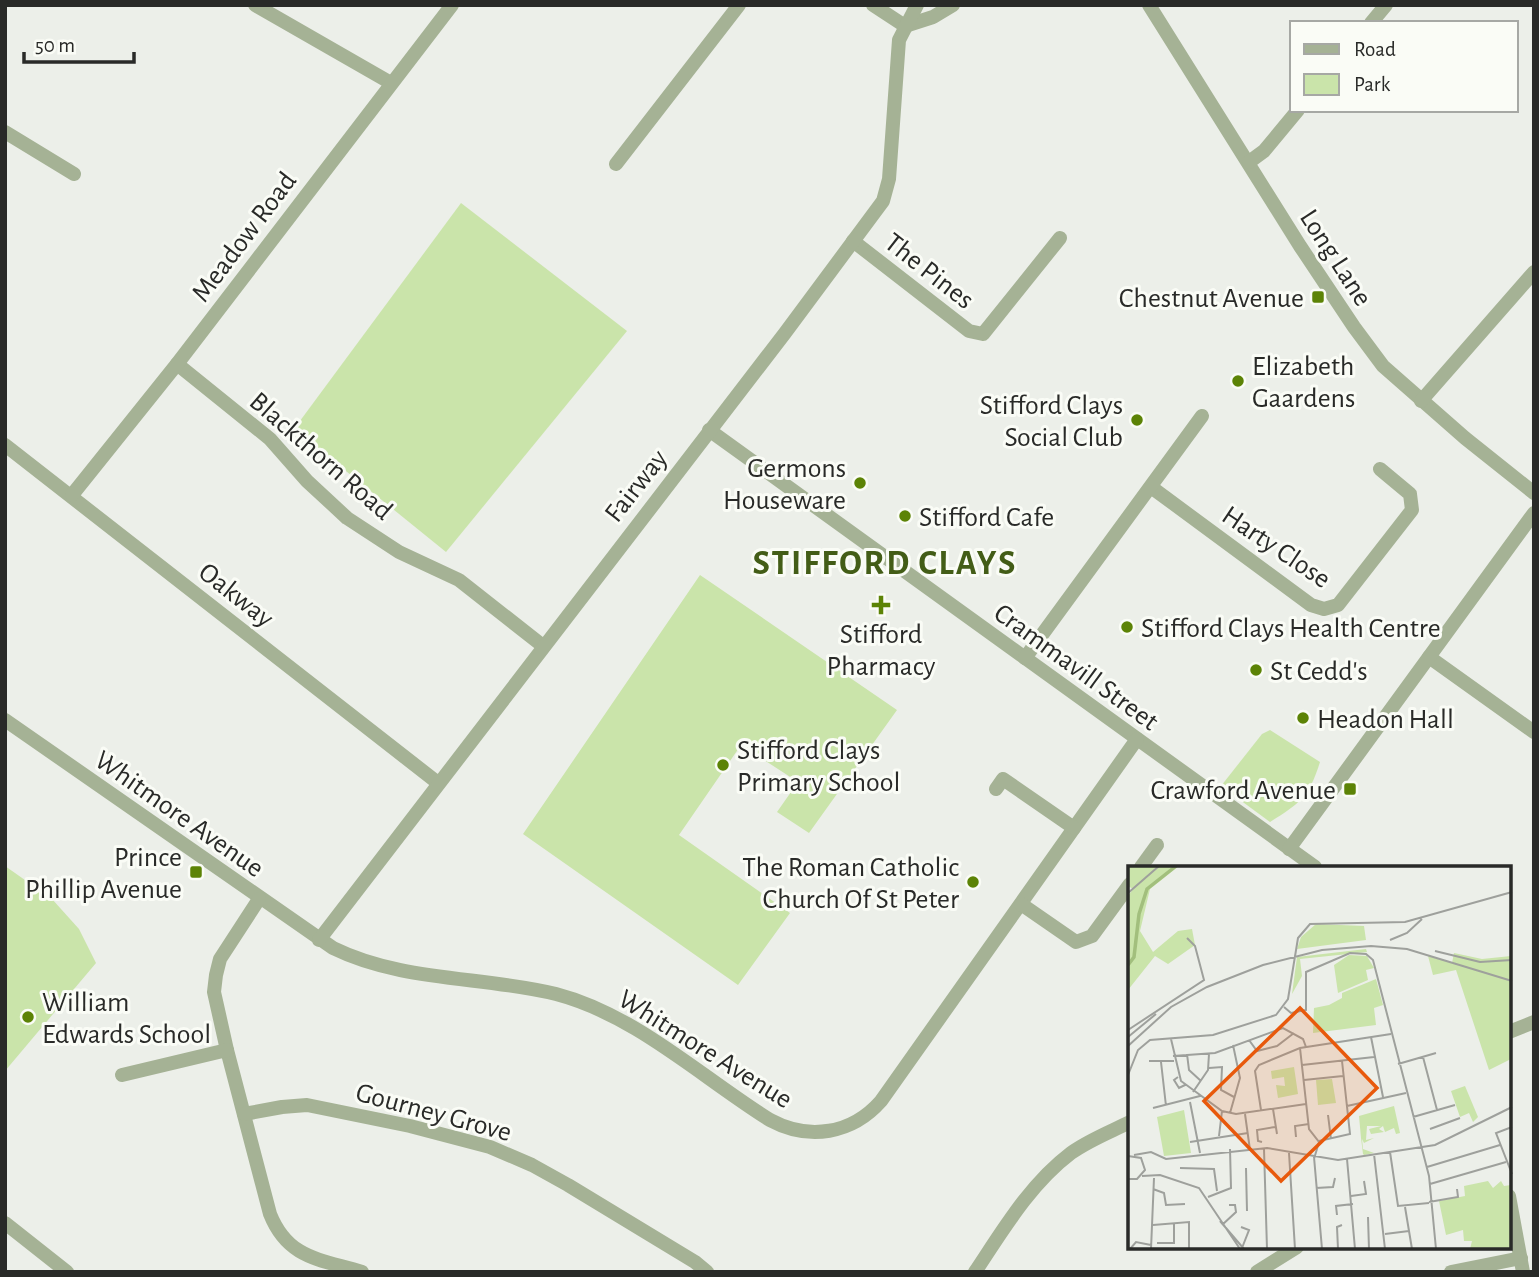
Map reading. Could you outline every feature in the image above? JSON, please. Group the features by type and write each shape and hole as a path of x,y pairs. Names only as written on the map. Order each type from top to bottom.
{"street":[{"path":"255,5 391,83"},
{"name":"Meadow Road","path":"72,495 177,364 452,5"},
{"path":"616,164 739,5"},
{"path":"873,5 905,26 933,17 953,5"},
{"name":"Fairway","path":"319,940 883,201 889,179 899,40 917,5"},
{"name":"Long Lane","path":"1149,5 1302,250 1383,366 1421,401 1534,493"},
{"path":"1373,21 1386,5"},
{"path":"1249,163 1264,151 1296,112"},
{"path":"5,132 74,174"},
{"name":"The Pines","path":"852,242 969,331 983,334 1060,238"},
{"path":"1421,401 1534,272"},
{"name":"Blackthorn Road","path":"177,364 270,439 307,481 347,518 398,552 459,580 542,646"},
{"path":"1025,658 1202,416"},
{"name":"Crammavill Street","path":"709,430 1314,866"},
{"name":"Oakway","path":"5,445 438,783"},
{"name":"Harty Close","path":"1151,487 1311,605 1324,609 1338,605 1412,510 1410,494 1380,469"},
{"path":"1289,849 1534,513"},
{"path":"1429,657 1534,732"},
{"name":"Whitmore Avenue","path":"5,720 259,899 319,940 349,956 372,964 556,994 588,1005 638,1031 777,1124 800,1131 822,1133 855,1122 870,1113 881,1101 1137,739"},
{"path":"996,789 1003,779 1074,828"},
{"path":"1142,866 1157,845"},
{"path":"1021,904 1076,942 1092,936 1128,885"},
{"path":"259,899 228,945 215,975 214,992 226,1050 270,1214 281,1238 305,1255 362,1272"},
{"path":"1511,1031 1534,1022"},
{"path":"122,1076 226,1050"},
{"name":"Gourney Grove","path":"244,1114 307,1105 410,1126 490,1147 532,1165 578,1190 707,1272"},
{"path":"975,1272 1017,1208 1048,1174 1072,1152 1128,1123"},
{"path":"1451,1272 1522,1265 1511,1207"},
{"path":"5,1223 67,1272"},
{"path":"1257,1272 1294,1249"}],"green space":[{"path":"461,203 627,331 446,552 294,429"},
{"path":"700,575 897,710 809,833 777,812 798,782 741,745 679,835 790,913 738,985 523,834"},
{"path":"1270,730 1320,762 1312,783 1302,798 1270,822 1221,786 1262,734"},
{"name":"William Edwards School","path":"5,866 52,899 79,929 96,963 5,1071"}],"place":[{"name":"Chestnut Avenue","path":"1318,297"},
{"name":"Elizabeth Gaardens","path":"1238,381"},
{"name":"Stifford Clays Social Club","path":"1137,420"},
{"name":"Germons Houseware","path":"860,483"},
{"name":"Stifford Cafe","path":"905,516"},
{"name":"Stifford Pharmacy","path":"881,605"},
{"name":"Stifford Clays Health Centre","path":"1127,627"},
{"name":"St Cedd's","path":"1256,670"},
{"name":"Headon Hall","path":"1303,718"},
{"name":"Stifford Clays Primary School","path":"723,765"},
{"name":"Crawford Avenue","path":"1350,789"},
{"name":"Prince Phillip Avenue","path":"196,872"},
{"name":"The Roman Catholic Church Of St Peter","path":"973,882"},
{"name":"William Edwards School","path":"28,1017"}],"district":[{"name":"STIFFORD CLAYS","path":"885,562"}]}
